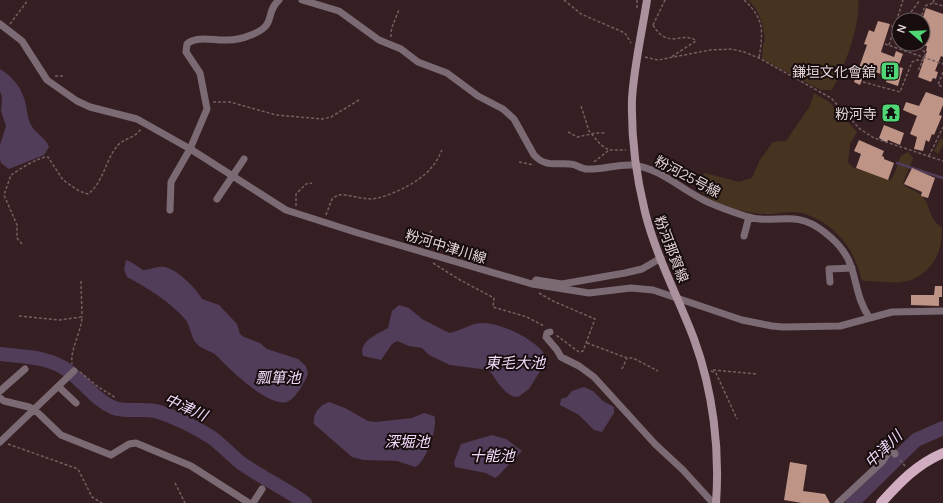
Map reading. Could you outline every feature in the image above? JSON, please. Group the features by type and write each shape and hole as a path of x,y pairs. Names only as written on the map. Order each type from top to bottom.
{"main road":[{"name":"粉河那賀線","path":"648,0 632,98 635,161 645,214 694,342 709,393 714,421 717,463 711,502"},
{"path":"881,503 913,470 930,458 943,453"}],"street":[{"path":"170,210 171,182 190,149 207,109 200,73 186,52 187,44 195,39 232,40 258,32 267,26 276,3 279,0"},
{"name":"粉河25号線","path":"302,0 339,11 373,36 401,49 418,62 447,73 478,96 503,109 514,119 538,160 556,165 576,165 586,169 630,165 645,167 661,174 700,198 749,217 774,219 795,218 811,223 838,245 852,268 861,306 869,317"},
{"name":"粉河中津川線","path":"0,24 22,41 41,73 56,87 77,101 90,107 128,116 145,124 190,149 286,210 301,216 533,284 590,293 631,288 653,290 742,320 783,328 840,326 892,312 943,311"},
{"path":"217,199 233,177 244,158"},
{"path":"744,236 749,217"},
{"path":"533,284 536,280 562,284 625,273 642,269 661,258"},
{"path":"830,282 829,269 852,268"},
{"path":"550,332 546,334 547,339 561,357 579,366 594,377 628,411 655,444 684,470 711,502"},
{"path":"0,391 25,369"},
{"path":"0,442 60,386 74,370"},
{"path":"60,386 76,403"},
{"path":"0,398 4,401 35,410 61,435 111,455 129,444 136,443 192,466 248,503"},
{"path":"838,503 882,462 891,448 895,454"},
{"path":"253,503 262,489"}],"path":[{"path":"7,29 28,0"},
{"path":"564,0 581,14 625,33 634,48"},
{"path":"654,25 665,0"},
{"path":"744,0 760,20 763,34 760,58"},
{"path":"898,12 903,0"},
{"path":"911,12 920,0"},
{"path":"923,12 925,6 934,1 943,6"},
{"path":"389,44 390,30 396,22 399,9"},
{"path":"644,24 654,25"},
{"path":"654,25 657,31 666,38 672,40 688,38 696,41 670,58"},
{"path":"889,45 891,39"},
{"path":"885,44 924,56 943,64"},
{"path":"642,54 646,58 658,60 710,50 732,49 760,58 831,98 860,130 874,138 943,161"},
{"path":"918,71 926,52"},
{"path":"863,82 900,92 912,62 917,60 922,61"},
{"path":"943,72 938,85 943,87"},
{"path":"937,76 941,77"},
{"path":"207,104 224,101 276,115 322,119 331,117 359,100"},
{"path":"581,106 591,133 600,145 609,150 634,150"},
{"path":"22,244 17,238 17,225 4,195 11,175 27,167 34,160 48,157 62,180 79,192 88,194 99,182 118,145 138,133 145,124"},
{"path":"928,156 943,127"},
{"path":"568,132 577,137 591,133 606,133"},
{"path":"324,223 330,202 334,196 343,195 371,199 386,195 423,176 432,168 442,150"},
{"path":"592,163 609,150"},
{"path":"301,216 296,208 295,198 300,189 306,184 312,182"},
{"path":"418,250 422,241 433,229"},
{"path":"430,261 460,280 494,298 493,307 527,317 547,328 550,332 563,339 579,352 583,351 595,319 540,294 534,289 533,284"},
{"path":"82,281 82,317 79,335 71,357 74,370 106,393 116,398"},
{"path":"19,316 59,320 82,317"},
{"path":"587,343 627,358 633,358 658,371"},
{"path":"622,369 627,358"},
{"path":"703,373 716,369 757,374"},
{"path":"713,370 737,419"},
{"path":"0,442 78,469 92,497 102,503"},
{"path":"176,483 185,503"}],"shaded area":[{"path":"748,0 858,0 857,21 851,46 842,70 832,90 821,90 762,59 763,44 765,41 762,24 759,14"},
{"path":"814,93 829,102 857,132 850,144 848,162 852,167 889,180 892,179 901,156 908,152 913,158 903,183 905,186 916,191 922,196 931,215 937,224 942,228 941,244 936,258 921,275 902,282 864,281 861,278 853,256 840,237 832,229 813,217 798,212 765,214 738,210 711,199 698,188 702,175 705,173 739,182 752,178 760,160 773,142 786,141 810,106"},
{"path":"940,139 943,139 943,145 938,154 934,151"}],"water":[{"path":"0,69 12,79 18,87 25,101 31,125 46,141 49,147 44,155 9,169 1,163 0,159 0,145 6,126 1,111 2,98 0,91"},
{"name":"瓢箪池","path":"126,260 143,270 164,267 169,268 180,275 191,285 202,299 219,305 237,324 240,334 244,337 260,343 267,349 298,359 306,366 308,374 303,385 292,399 281,402 272,400 251,387 230,370 215,354 201,348 197,344 187,322 179,312 150,290 127,277 124,270"},
{"name":"東毛大池","path":"399,305 409,308 422,319 449,333 474,324 482,323 509,329 536,345 542,351 547,360 529,389 518,397 505,391 489,370 450,365 429,355 422,348 409,346 397,341 392,344 381,360 363,356 363,346 374,336 388,328 392,311"},
{"path":"584,387 593,391 603,401 614,407 614,413 602,432 594,430 579,415 560,405 561,399 567,397 572,391"},
{"name":"深堀池","path":"329,402 345,408 368,421 375,422 412,418 424,413 434,416 435,427 427,452 419,465 415,467 397,461 364,460 352,457 314,424 314,417 317,410"},
{"name":"十能池","path":"492,435 506,439 522,451 498,476 495,478 486,473 455,467 454,462 461,444"}],"building":[{"path":"926,8 943,14 943,57 941,56 935,71 938,72 936,79 933,78 931,82 918,77 927,52 931,52 931,12 925,12"},
{"path":"878,21 890,24 881,52 894,57 896,52 903,54 898,67 903,68 898,86 886,82 887,76 866,69 860,85 854,82 867,45 864,44 869,30 874,32"},
{"path":"926,92 943,98 943,105 939,115 942,116 934,135 932,134 929,142 926,140 923,151 914,149 917,137 910,134 917,116 903,110 906,102 919,106"},
{"path":"884,125 904,133 900,145 888,140 887,143 879,138"},
{"path":"859,140 884,151 882,156 884,159 894,163 888,180 856,168 861,154 854,151"},
{"path":"912,168 935,178 928,198 921,196 922,192 904,184"},
{"path":"935,286 942,286 942,297 939,297 939,306 911,305 911,295 934,295"},
{"path":"790,462 807,465 803,491 825,494 830,503 802,503 784,500"}],"waterway":[{"path":"897,163 943,178"},
{"name":"中津川","path":"0,354 35,358 59,365 73,374 107,405 114,408 159,412 186,423 211,437 241,463 305,503"},
{"name":"中津川","path":"852,503 916,440 943,428"}],"place":[{"name":"鎌垣文化會舘","path":"890,71"},
{"name":"粉河寺","path":"891,113"}]}
